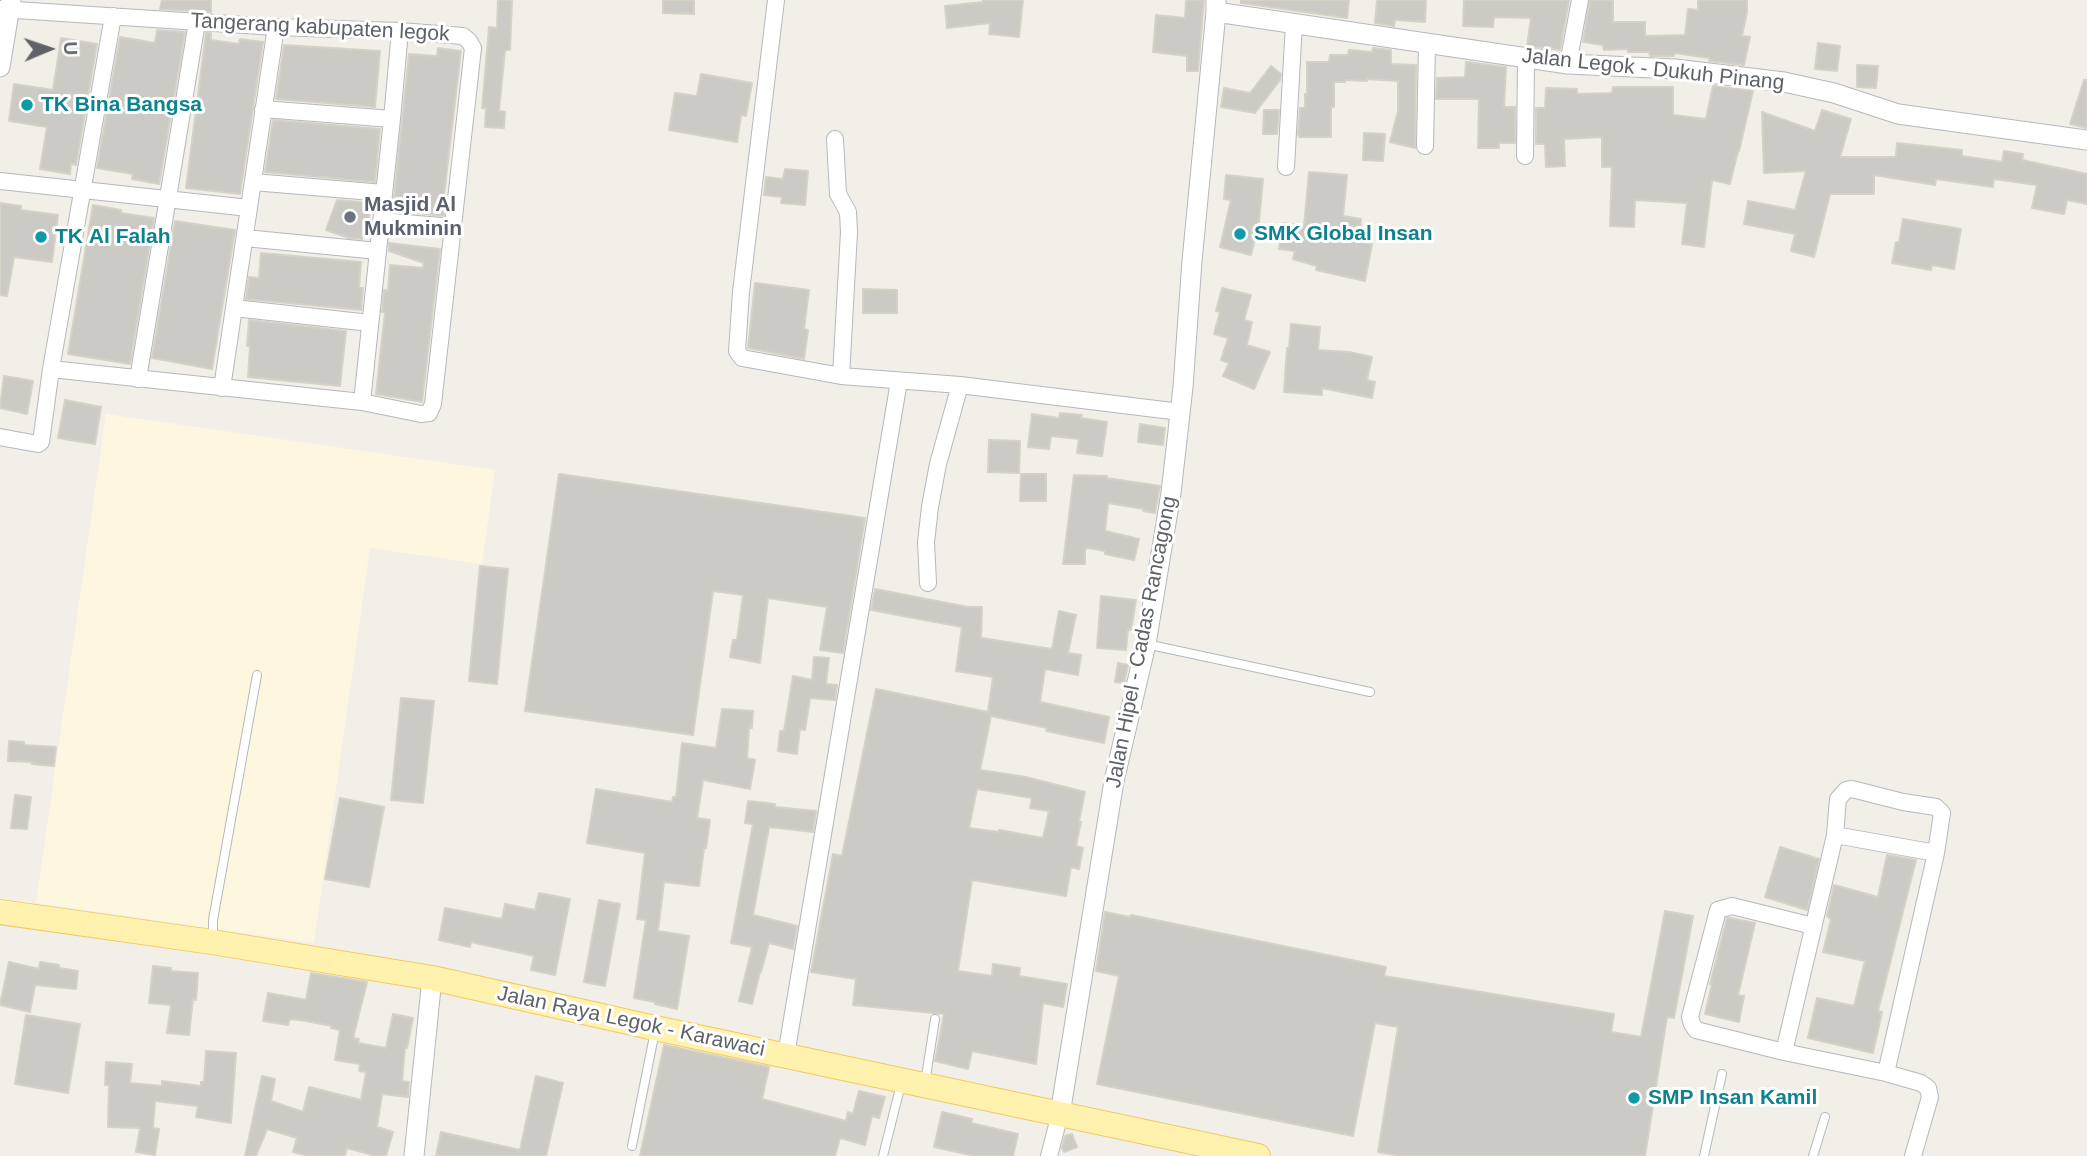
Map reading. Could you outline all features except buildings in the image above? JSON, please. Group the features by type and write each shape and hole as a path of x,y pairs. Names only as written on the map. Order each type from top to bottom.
{"main road":[{"name":"Jalan Raya Legok - Karawaci","path":"0,912 212,942 432,978 1258,1156"}],"street":[{"path":"776,0 741,292 737,351 742,358 841,376 960,385 1180,412"},
{"path":"1568,64 1580,0"},
{"path":"0,67 7,6"},
{"name":"Tangerang kabupaten legok","path":"7,6 197,22 463,36 473,48 433,409 429,413 421,414 362,402 51,369"},
{"name":"Jalan Legok - Dukuh Pinang","path":"1216,6 1294,23 1568,64 1675,69 1784,82 1834,93 1898,114 2087,140"},
{"name":"Jalan Hipel - Cadas Rancagong","path":"1060,1114 1114,780 1146,644 1171,493 1184,376 1216,6"},
{"path":"0,437 38,444 41,442 51,369 113,16"},
{"path":"138,379 197,22"},
{"path":"1286,167 1294,23"},
{"path":"222,388 276,27"},
{"path":"362,402 393,120 400,31"},
{"path":"1425,146 1427,44"},
{"path":"1525,156 1526,58"},
{"path":"264,109 393,120"},
{"path":"835,139 838,194 848,212 849,232 841,376"},
{"path":"0,181 249,208"},
{"path":"253,182 384,193"},
{"path":"381,221 453,227"},
{"path":"245,238 378,251"},
{"path":"234,308 370,323"},
{"path":"786,1055 899,381"},
{"path":"928,583 926,542 930,507 938,464 960,385"},
{"path":"1784,1052 1835,835 1838,799 1846,790 1852,789 1936,807 1940,809 1942,817 1886,1073"},
{"path":"1835,835 1936,853"},
{"path":"1813,926 1732,906 1718,910 1690,1017 1696,1030 1921,1083 1928,1088 1930,1097 1913,1156"},
{"path":"414,1156 432,978"},
{"path":"1049,1156 1060,1114"}],"lane":[{"path":"1146,644 1370,692"},
{"path":"212,942 213,920 257,675"},
{"path":"883,1156 935,1020"},
{"path":"632,1146 655,1028"},
{"path":"1704,1156 1722,1074"},
{"path":"1813,1156 1825,1117"}],"shaded area":[{"path":"106,414 495,470 482,564 370,548 314,943 36,903"}],"place":[{"name":"TK Bina Bangsa","path":"27,105"},
{"name":"Masjid Al Mukminin","path":"350,217"},
{"name":"SMK Global Insan","path":"1240,234"},
{"name":"TK Al Falah","path":"41,237"},
{"name":"SMP Insan Kamil","path":"1634,1098"}]}
